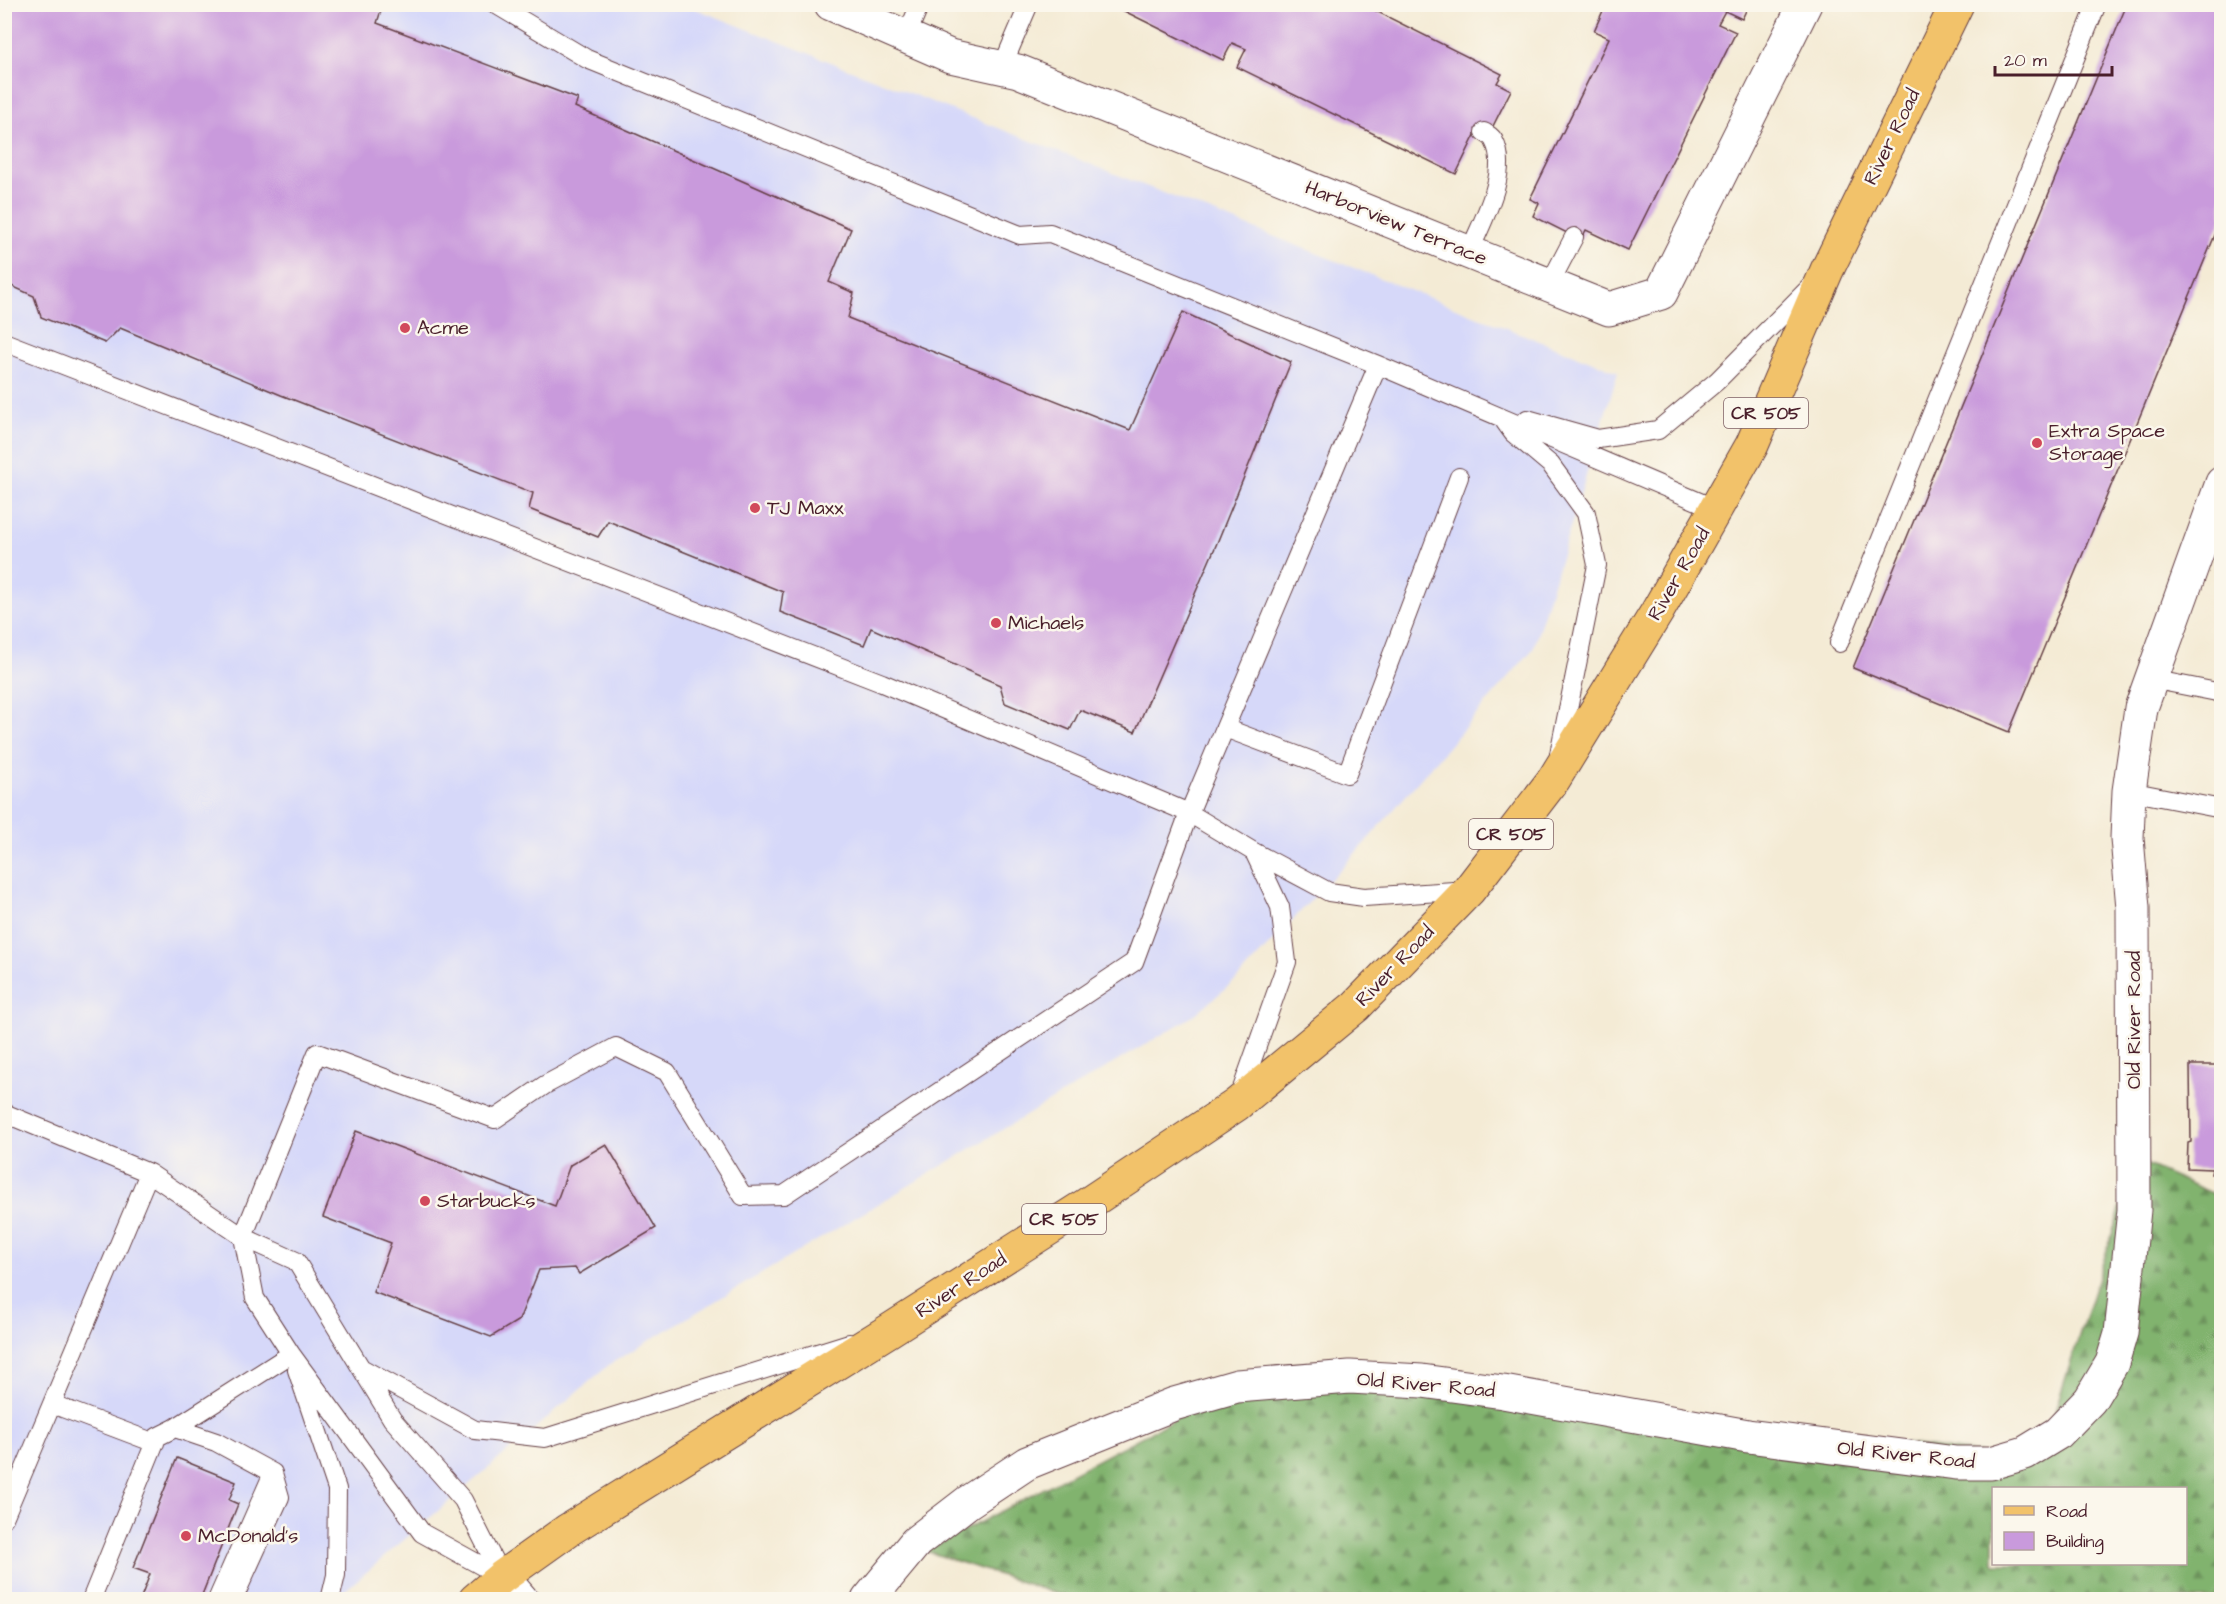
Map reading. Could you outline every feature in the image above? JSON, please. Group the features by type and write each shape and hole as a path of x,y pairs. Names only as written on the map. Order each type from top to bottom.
{"main road":[{"name":"River Road","path":"475,1599 512,1588 568,1530 890,1330 1086,1205 1236,1105 1356,1006 1468,890 1554,779 1651,622 1752,445 1827,270 1957,4"}],"street":[{"name":"Harborview Terrace","path":"831,4 950,56 1018,70 1609,309 1661,293 1804,4"},
{"name":"Old River Road","path":"868,1599 916,1542 968,1502 1027,1463 1174,1404 1237,1386 1350,1377 1422,1381 1503,1392 1748,1436 1956,1463 1991,1463 2025,1453 2058,1433 2090,1400 2112,1363 2121,1333 2134,1210 2133,908 2127,838 2129,791 2141,708 2222,483"}],"lane":[{"path":"495,4 587,59 1020,236 1050,233 1378,364 1716,508"},
{"path":"906,37 920,4"},
{"path":"1002,67 1029,4"},
{"path":"1839,643 2097,4"},
{"path":"1469,253 1494,193 1500,161 1494,139 1484,132"},
{"path":"1550,285 1574,237"},
{"path":"1503,418 1531,419 1598,439 1658,430 1718,381 1827,270"},
{"path":"4,342 882,683 1189,813 1254,852 1329,892 1364,897 1468,890"},
{"path":"512,1588 422,1533 291,1354 255,1298 243,1237 317,1053 495,1119 545,1085 616,1047 668,1072 743,1196 784,1195 1134,962 1189,813 1378,364"},
{"path":"1503,418 1513,433 1551,465 1586,513 1597,565 1554,779"},
{"path":"1225,728 1347,774 1459,477"},
{"path":"2151,679 2222,693"},
{"path":"2129,791 2222,809"},
{"path":"1236,1105 1287,962 1280,907 1254,852"},
{"path":"4,1113 149,1173 243,1237 296,1261 392,1419 463,1500 512,1588"},
{"path":"4,1518 149,1173"},
{"path":"363,1369 475,1430 545,1438 890,1330"},
{"path":"91,1599 157,1437 175,1428 291,1354"},
{"path":"291,1354 337,1489 336,1575 330,1599"},
{"path":"52,1404 154,1443"},
{"path":"175,1428 216,1442 273,1473 280,1497 234,1599"},
{"path":"217,1599 273,1473"}],"shaded area":[{"path":"5,5 686,5 1618,372 1533,649 1363,845 1238,978 1193,1016 610,1364 335,1599 5,1600"}],"green space":[{"path":"2136,1160 2221,1197 2221,1599 1076,1600 926,1551 1237,1386 1463,1387 2039,1461"}],"building":[{"path":"5,4 383,4 377,23 578,99 575,107 851,229 829,282 854,293 848,318 1130,430 1183,312 1291,362 1217,543 1135,732 1080,710 1070,730 1005,703 1000,685 871,628 864,645 780,612 783,592 608,521 598,537 529,509 533,493 281,395 120,328 105,343 41,317 34,296 5,283"},
{"path":"1110,4 1362,4 1502,74 1497,83 1511,90 1487,138 1476,133 1456,174 1237,67 1246,49 1232,43 1223,60"},
{"path":"1606,4 1749,4 1742,19 1725,11 1718,24 1736,32 1628,250 1586,230 1581,240 1533,216 1539,203 1530,199 1609,38 1594,31"},
{"name":"Extra Space Storage","path":"2127,4 2222,4 2222,218 2009,732 1853,668"},
{"path":"2190,1065 2222,1065 2222,1174 2211,1174 2212,1169 2187,1168 2188,1143 2191,1142"},
{"path":"356,1131 555,1206 570,1165 606,1144 656,1228 579,1274 575,1268 539,1270 519,1320 491,1337 373,1292 391,1243 323,1217"},
{"name":"McDonald's","path":"177,1458 236,1482 229,1500 238,1504 200,1600 140,1600 150,1574 133,1568"}],"place":[{"name":"Acme","path":"405,328"},
{"name":"Extra Space Storage","path":"2037,443"},
{"name":"TJ Maxx","path":"755,508"},
{"name":"Michaels","path":"996,623"},
{"name":"Starbucks","path":"425,1201"},
{"name":"McDonald's","path":"186,1536"}]}
